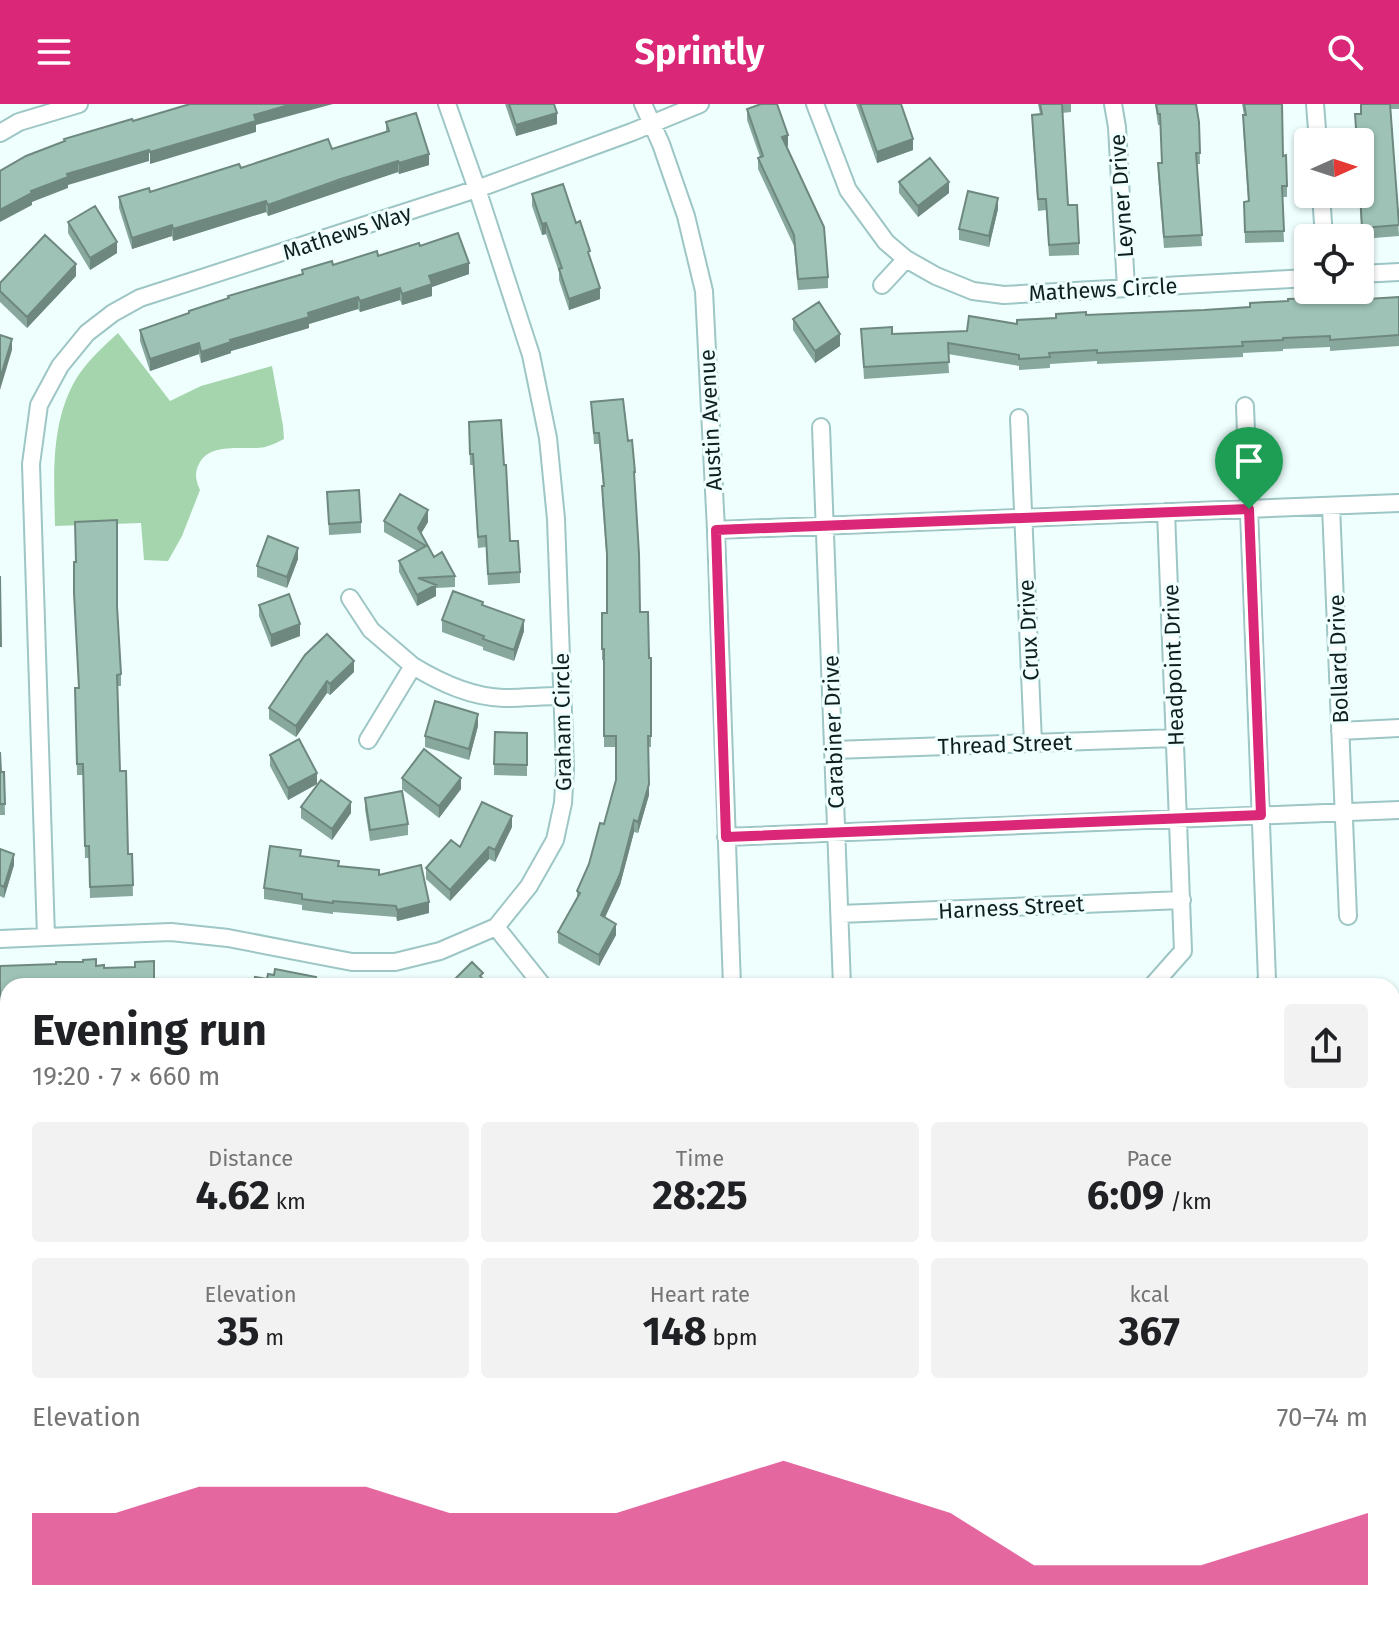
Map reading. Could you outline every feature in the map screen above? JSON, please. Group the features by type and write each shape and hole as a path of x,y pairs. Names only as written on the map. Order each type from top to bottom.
{"street":[{"path":"0,133 19,122 79,104"},
{"name":"Graham Circle","path":"0,939 171,932 228,938 352,962 395,962 440,951 496,927 529,886 555,840 563,803 565,768 556,519 548,438 531,355 447,104"},
{"name":"Austin Avenue","path":"643,104 686,216 704,291 732,978"},
{"path":"652,124 700,104"},
{"name":"Mathews Circle","path":"815,104 848,190 886,242 906,259 936,276 973,291 1004,295 1294,279"},
{"name":"Leyner Drive","path":"1113,104 1126,288"},
{"path":"1315,104 1317,128"},
{"name":"Mathews Way","path":"46,937 31,464 39,405 60,366 87,333 140,298 477,189 652,124"},
{"path":"882,285 906,259"},
{"path":"1374,273 1399,272"},
{"path":"1245,406 1268,978"},
{"name":"Crux Drive","path":"1019,418 1033,743"},
{"name":"Carabiner Drive","path":"821,427 842,978"},
{"path":"716,530 1399,503"},
{"name":"Bollard Drive","path":"1331,506 1348,916"},
{"name":"Headpoint Drive","path":"1159,978 1183,951 1166,512"},
{"path":"350,598 371,630 413,666 440,682 468,692 502,698 562,696"},
{"path":"368,740 413,666"},
{"path":"1340,731 1399,728"},
{"name":"Thread Street","path":"834,750 1175,738"},
{"path":"726,837 1399,810"},
{"name":"Harness Street","path":"840,914 1182,900"},
{"path":"496,927 537,978"}],"green space":[{"path":"118,333 170,401 201,386 272,366 284,439 265,447 229,448 204,457 196,474 200,490 182,536 168,561 144,560 141,523 55,526 55,451 62,414 80,372"}],"building":[{"path":"190,104 292,104 254,115 256,121 67,174 68,177 31,191 0,210 0,171 26,156 64,139"},
{"path":"509,104 554,104 557,113 516,125"},
{"path":"761,104 777,104 788,135 782,137 824,227 828,277 798,279 794,235 758,158 763,156 747,109"},
{"path":"860,104 901,104 913,139 877,152"},
{"path":"1040,104 1062,104 1068,205 1077,205 1079,243 1049,245 1046,199 1038,199 1032,115 1042,114"},
{"path":"1156,104 1196,104 1202,235 1164,237 1158,163 1162,163 1160,114"},
{"path":"1244,104 1282,104 1287,186 1282,186 1284,231 1245,232 1244,202 1249,201"},
{"path":"1361,104 1390,104 1399,225 1374,227 1374,224 1362,224 1361,208 1374,208 1374,128 1356,128 1355,114 1361,114"},
{"path":"416,113 429,154 341,179 268,205 266,201 132,238 119,197 149,188 150,192 239,164 241,168 328,139 332,149 389,131 386,122"},
{"path":"930,158 949,182 918,206 899,182"},
{"path":"563,184 576,223 580,221 600,288 569,299 559,269 562,268 532,194"},
{"path":"968,191 998,198 989,236 959,229"},
{"path":"95,206 117,242 90,258 68,222"},
{"path":"458,233 469,263 429,276 432,284 402,294 400,288 360,301 358,297 308,313 309,317 230,340 201,352 199,343 150,359 140,330 228,296 303,274 302,270 332,261 333,265 377,251 378,256"},
{"path":"45,235 76,264 27,317 0,291 0,283"},
{"path":"1399,297 1399,335 1330,340 1330,336 1283,338 1242,342 1243,346 1097,353 1097,350 1049,353 1050,357 1019,359 1019,355 948,343 949,362 864,367 861,329 892,327 892,334 967,331 969,316 1017,324 1017,320 1056,318 1056,314 1204,310 1250,307 1250,303 1294,299 1294,304 1374,304 1374,299"},
{"path":"819,302 840,334 815,351 793,319"},
{"path":"0,335 12,339 0,379"},
{"path":"623,399 635,472 640,612 648,612 651,658 649,784 638,822 634,820 620,874 601,915 616,924 599,955 558,932 580,893 577,891 589,864 600,823 604,824 616,780 616,736 604,736 602,613 607,613 607,554 599,433 594,433 591,402"},
{"path":"501,420 510,541 518,541 520,572 488,574 486,536 478,537 469,422"},
{"path":"359,490 361,522 329,524 327,492"},
{"path":"400,494 428,510 418,528 434,557 442,552 455,576 418,578 436,585 417,595 399,561 426,546 384,521"},
{"path":"117,520 120,771 126,771 128,854 132,854 133,885 90,887 89,846 85,846 83,764 77,764 75,688 79,688 74,593 75,522"},
{"path":"268,536 298,548 287,577 257,566"},
{"path":"453,591 524,620 514,650 442,620"},
{"path":"289,594 300,624 271,635 259,605"},
{"path":"327,634 354,661 330,684 327,681 296,726 269,708 305,655"},
{"path":"435,701 478,714 469,749 425,736"},
{"path":"495,732 527,733 527,765 494,764"},
{"path":"299,739 317,773 288,788 270,755"},
{"path":"424,749 461,778 439,806 402,778"},
{"path":"0,752 1,772 4,772 5,804 0,804"},
{"path":"321,780 351,802 332,829 301,807"},
{"path":"402,791 408,824 370,830 365,798"},
{"path":"482,802 512,816 495,850 489,847 450,890 426,868 451,840 460,847"},
{"path":"270,846 301,850 300,856 339,861 338,866 379,870 379,875 421,865 429,902 397,910 396,906 302,899 302,894 264,888"},
{"path":"0,849 14,854 4,887 0,885"},
{"path":"96,959 96,966 104,965 104,968 135,967 135,962 154,961 154,978 0,978 0,966"},
{"path":"472,962 483,973 482,978 456,978"},
{"path":"275,969 316,977 267,978 268,974 274,975"}],"route":[{"path":"1249,509 1261,815 726,837 716,530 1249,509"}]}
